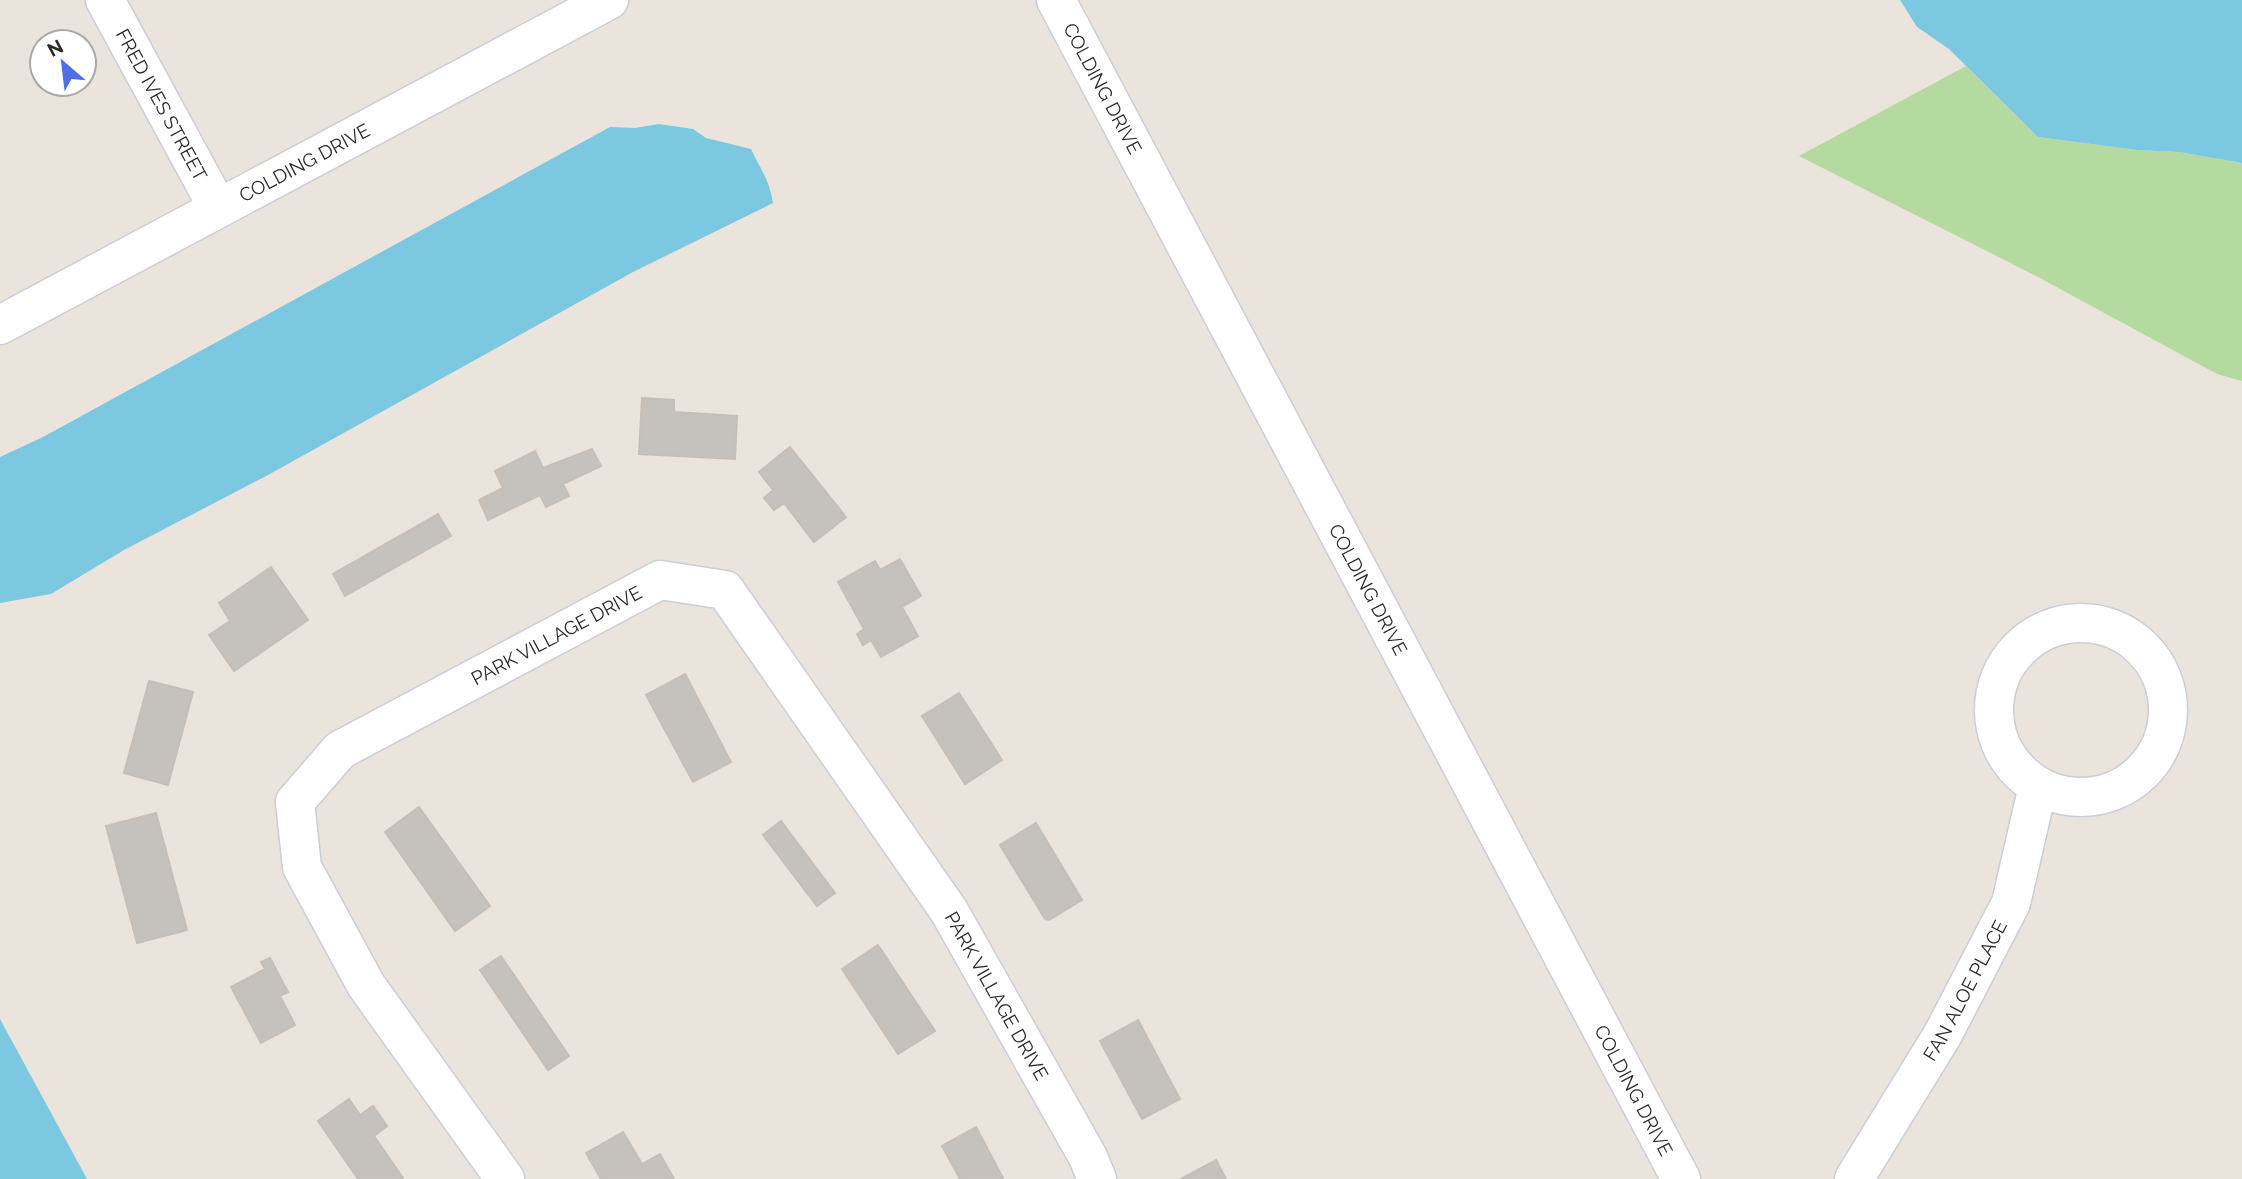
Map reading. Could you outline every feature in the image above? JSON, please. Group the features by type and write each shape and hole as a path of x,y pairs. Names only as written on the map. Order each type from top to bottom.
{"street":[{"name":"FRED IVES STREET","path":"105,0 218,208"},
{"name":"COLDING DRIVE","path":"0,325 609,0"},
{"name":"COLDING DRIVE","path":"1056,0 1681,1179"},
{"name":"PARK VILLAGE DRIVE","path":"505,1179 366,985 302,867 295,802 340,750 660,580 724,590 949,911 1088,1157 1097,1179"},
{"path":"2083,622 2111,628 2136,642 2155,664 2166,690 2168,719 2160,746 2144,770 2121,787 2094,796 2065,796 2038,786 2016,768 2000,744 1993,716 1996,687 2008,661 2029,640 2054,626 2083,622"},
{"name":"FAN ALOE PLACE","path":"1854,1179 1943,1034 2011,903 2038,786"}],"green space":[{"path":"1966,66 2038,137 2137,150 2179,152 2242,163 2242,381 2217,374 2038,277 1799,156"}],"water":[{"path":"1900,0 2242,0 2242,163 2179,152 2137,150 2038,137 1949,49 1917,27"},
{"path":"659,124 693,129 706,138 751,149 767,181 773,203 633,272 268,475 124,550 51,594 0,603 0,457 43,437 610,127 635,128"},
{"path":"0,1019 87,1179 0,1179"}],"building":[{"path":"642,398 674,400 674,412 737,416 735,459 639,454"},
{"path":"790,447 846,517 814,542 784,503 774,510 764,498 773,490 759,472"},
{"path":"592,449 601,466 563,484 569,496 546,507 540,495 488,520 479,500 503,488 495,471 535,451 543,468"},
{"path":"438,514 451,536 345,596 333,574"},
{"path":"900,559 921,596 902,607 918,636 881,657 871,640 863,645 857,634 864,629 838,582 875,561 880,570"},
{"path":"271,567 308,620 234,671 209,635 230,621 219,603"},
{"path":"685,674 731,762 693,782 646,695"},
{"path":"149,681 193,692 168,785 124,773"},
{"path":"959,693 1002,760 965,784 922,716"},
{"path":"419,807 490,906 455,931 385,832"},
{"path":"156,813 187,930 137,943 106,826"},
{"path":"781,821 835,893 817,906 763,835"},
{"path":"1036,823 1082,900 1049,920 1045,919 1000,845"},
{"path":"878,945 935,1031 898,1054 842,969"},
{"path":"501,956 569,1056 548,1070 480,970"},
{"path":"270,958 288,992 280,996 295,1025 261,1043 231,987 265,969 261,962"},
{"path":"1138,1020 1180,1099 1142,1119 1100,1041"},
{"path":"349,1099 360,1115 373,1106 387,1126 374,1136 402,1179 358,1179 318,1121"},
{"path":"976,1127 1003,1178 960,1179 942,1146"},
{"path":"623,1132 642,1164 660,1154 674,1179 601,1179 586,1153"},
{"path":"1216,1160 1226,1179 1181,1179"}]}
